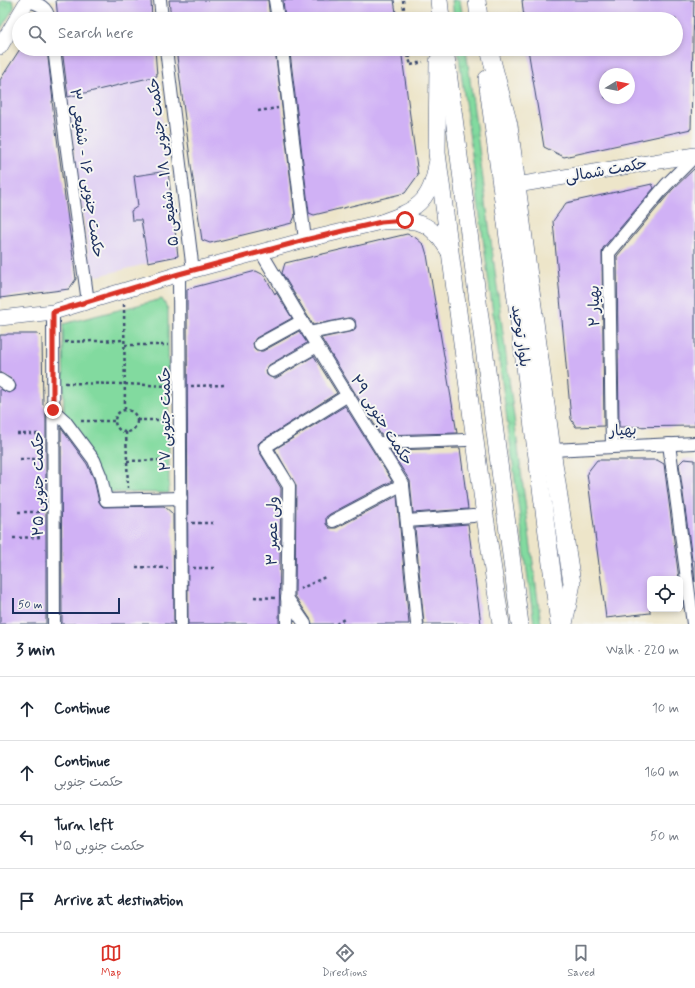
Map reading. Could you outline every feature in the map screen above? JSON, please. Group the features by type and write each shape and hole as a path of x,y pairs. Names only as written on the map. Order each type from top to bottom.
{"main road":[{"path":"438,56 437,153 485,516 501,624"},
{"path":"446,56 520,624"},
{"name":"بلوار توحید","path":"484,56 559,624"},
{"path":"491,56 508,125 552,450 572,583 564,624"}],"street":[{"path":"21,12 28,0 39,4 48,12"},
{"path":"160,0 161,12"},
{"path":"275,0 277,12"},
{"path":"0,47 12,27"},
{"name":"حکمت جنوبی ۱۶ - شفیعی ۳","path":"55,56 88,302"},
{"name":"حکمت جنوبی ۱۸ - شفیعی ۵","path":"167,56 186,273"},
{"path":"283,56 305,240"},
{"path":"0,318 53,312 305,240 381,222 415,208 427,195 434,179 437,153"},
{"name":"حکمت شمالی","path":"517,185 695,156"},
{"name":"بهیار ۲","path":"612,447 609,254 666,185 695,156"},
{"path":"381,222 405,220 418,222 430,228 441,239 451,254"},
{"name":"حکمت جنوبی ۲۹","path":"262,252 309,333 403,484 417,624"},
{"name":"حکمت جنوبی ۲۷","path":"181,624 180,344 186,273"},
{"name":"حکمت جنوبی ۲۵","path":"53,312 54,624"},
{"path":"260,344 302,321"},
{"path":"309,333 349,326"},
{"path":"273,371 317,346"},
{"name":"ولی عصر ۳","path":"287,624 288,486 265,447 348,395"},
{"path":"53,410 66,421 94,460 106,500 181,498"},
{"path":"378,443 466,440"},
{"name":"بهیار","path":"552,450 695,443"},
{"path":"669,444 693,624"},
{"path":"333,521 403,484"},
{"path":"407,521 473,516"},
{"path":"287,597 306,624"}],"path":[{"path":"403,0 404,12"},
{"path":"479,11 489,12"},
{"path":"408,56 411,65 410,56"},
{"path":"258,111 290,106"},
{"path":"124,291 124,410"},
{"path":"53,343 124,340"},
{"path":"125,345 180,344"},
{"path":"53,383 125,384 180,387 227,385"},
{"path":"124,410 131,410 135,414 137,420 136,426 132,430 126,432 120,431 114,420 118,413 124,410"},
{"path":"66,421 114,420"},
{"path":"137,420 181,420"},
{"path":"126,432 129,499"},
{"path":"18,434 53,434"},
{"path":"20,459 54,460"},
{"path":"128,461 181,460"},
{"path":"18,512 54,512"},
{"path":"181,523 216,523"},
{"path":"14,538 54,536"},
{"path":"136,567 181,566 215,568"},
{"path":"254,597 287,597 325,577"},
{"path":"336,624 346,618"}],"shaded area":[{"path":"157,76 178,256 98,276 91,272 67,97"}],"green space":[{"path":"3,0 12,0 14,8 0,30 0,2"},
{"path":"452,0 460,0 462,12 453,12"},
{"path":"459,56 467,56 541,624 534,624"},
{"path":"162,299 168,309 169,493 100,492 96,472 64,430 63,324"}],"building":[{"path":"56,0 151,0 152,12 57,12"},
{"path":"169,0 268,0 269,12 170,12"},
{"path":"283,0 394,0 396,12 284,12"},
{"path":"522,0 694,0 691,129 564,157 544,147 529,56 683,56 683,12 523,12"},
{"path":"15,56 48,56 52,101 76,279 69,289 0,298 0,80"},
{"path":"63,56 156,56 157,76 68,97"},
{"path":"177,56 276,56 295,216 292,223 210,243 202,240"},
{"path":"290,56 402,56 418,175 405,193 314,215 309,213"},
{"path":"695,168 695,426 619,427 617,256 672,190"},
{"path":"168,171 178,256 148,262 141,220 132,220 131,211 138,206 134,176"},
{"path":"652,184 654,188 603,248 604,426 576,427 571,419 553,221 566,203"},
{"path":"407,234 416,238 424,245 427,255 457,433 381,435 321,338 354,331 356,327 355,320 348,318 313,325 282,273 285,263"},
{"path":"256,271 264,275 292,318 256,338 253,343 256,351 263,351 299,331 307,343 269,365 266,371 267,375 276,378 314,356 337,393 258,444 259,451 281,488 279,624 188,624 187,289"},
{"path":"38,334 42,338 43,405 46,408 46,624 0,624 0,389 9,393 15,390 16,386 13,380 0,373 0,335"},
{"path":"345,406 392,481 330,514 326,517 326,524 329,528 336,528 397,496 409,624 312,624 311,620 295,596 296,486 275,449"},
{"path":"61,428 87,464 94,479 99,502 103,507 164,506 173,514 174,624 62,624"},
{"path":"460,448 468,509 413,513 410,481 390,450"},
{"path":"684,459 695,460 695,582 679,464"},
{"path":"597,460 657,460 664,464 679,576 647,576 647,612 650,613 606,618 587,473"},
{"path":"468,524 481,624 424,624 415,528"}],"route":[{"path":"53,410 53,312 179,274 305,240 381,222 405,220"}]}
